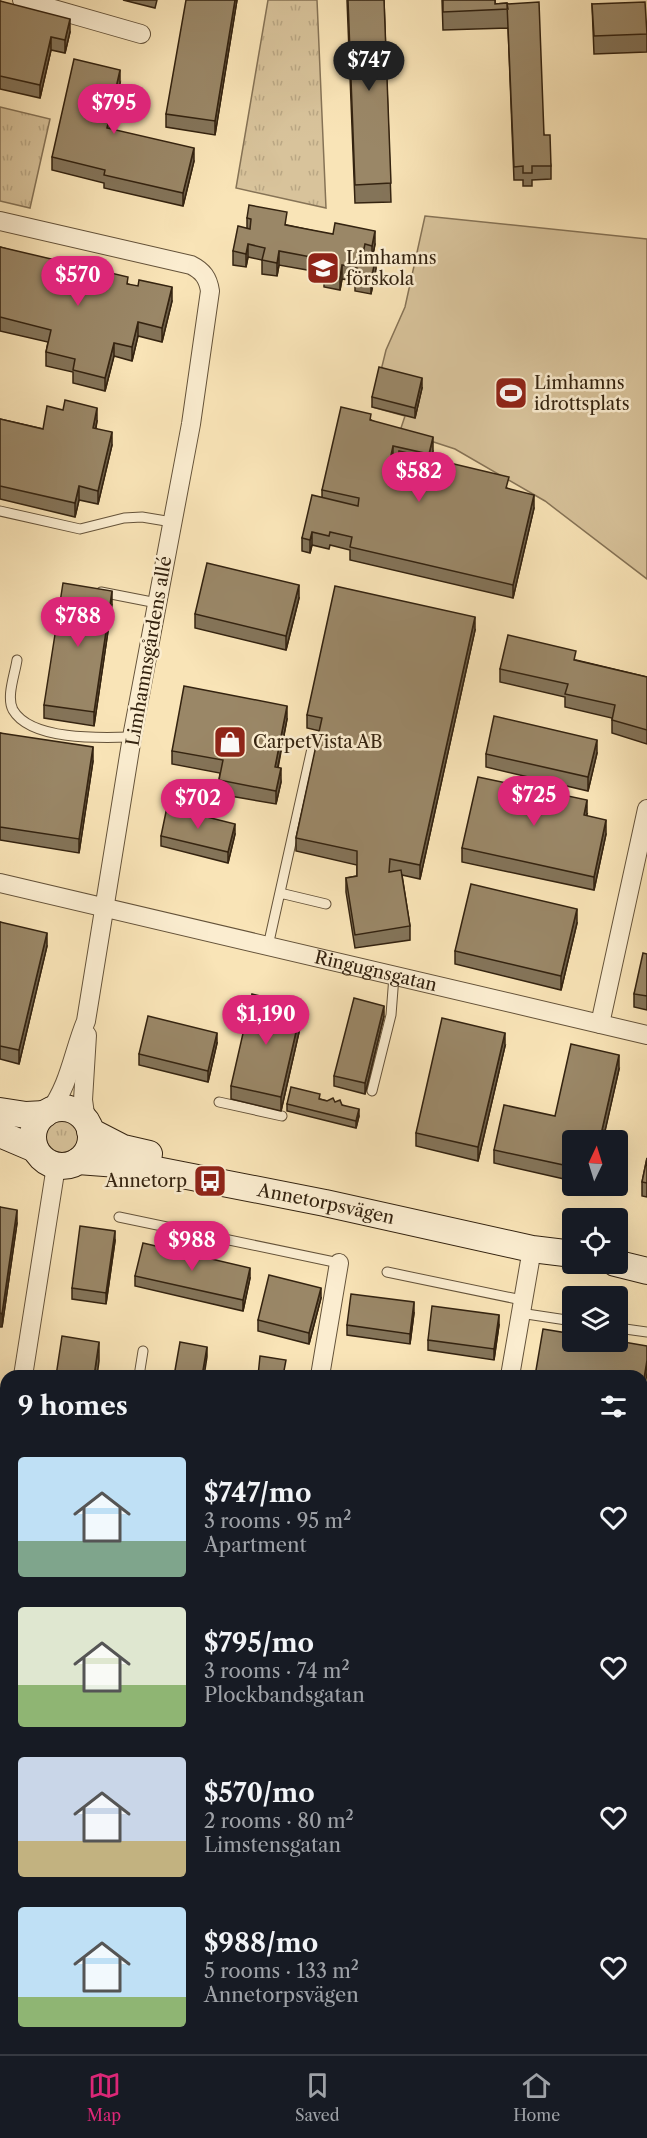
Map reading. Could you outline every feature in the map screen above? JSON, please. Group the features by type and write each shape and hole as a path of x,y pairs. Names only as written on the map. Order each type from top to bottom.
{"main road":[{"name":"Annetorpsvägen","path":"0,1111 26,1115 67,1109 77,1113 88,1126 123,1148 329,1194 562,1250"},
{"path":"47,1112 34,1127 32,1138 35,1149 46,1162 67,1164 89,1148 88,1126"},
{"path":"0,1134 35,1149"},
{"name":"Annetorpsvägen","path":"67,1164 131,1165 325,1203 532,1249 562,1252"},
{"path":"628,1266 647,1271"}],"street":[{"path":"22,0 141,34"},
{"name":"Limhamnsgårdens allé","path":"0,222 191,266 201,270 208,281 210,302 158,603 132,737 86,1021 61,1095 47,1112"},
{"path":"600,1024 647,810"},
{"name":"Ringugnsgatan","path":"0,883 105,910 647,1035"},
{"name":"Limhamnsgårdens allé","path":"86,1021 88,1046 83,1100 88,1126"},
{"path":"24,1370 67,1164"},
{"path":"511,1370 532,1249"},
{"path":"321,1370 339,1263"}],"lane":[{"path":"0,510 80,529 124,518 142,517 172,522"},
{"path":"99,592 158,603"},
{"path":"17,660 11,695 13,710 30,725 71,736 132,737"},
{"path":"268,946 313,744"},
{"path":"280,893 326,904"},
{"path":"372,1091 391,1015 394,976"},
{"path":"219,1102 282,1116"},
{"path":"119,1217 339,1263"},
{"path":"387,1272 562,1318"},
{"path":"628,1329 647,1332"},
{"path":"140,1370 143,1351"}],"green space":[{"path":"268,0 317,0 326,208 236,188"},
{"path":"0,107 50,119 30,208 0,201"},
{"name":"Limhamns idrottsplats","path":"425,216 647,239 647,579 545,501 455,449 400,431 405,416 372,407 386,350 405,307"},
{"path":"63,1119 75,1124 80,1136 75,1148 63,1153 51,1148 46,1136 51,1124"}],"building":[{"path":"186,0 235,0 215,121 166,114"},
{"path":"348,0 384,0 391,183 355,185"},
{"path":"443,0 495,0 495,4 507,3 508,9 443,12"},
{"path":"0,1 70,19 65,40 51,37 40,85 0,76"},
{"path":"539,2 544,135 550,135 551,166 532,166 532,173 523,173 523,166 514,167 507,4"},
{"path":"645,2 647,34 594,36 592,4"},
{"path":"74,59 120,70 107,128 194,148 183,193 104,175 105,170 52,157"},
{"path":"249,205 287,212 285,225 333,234 335,223 375,231 372,246 365,244 363,253 376,256 371,280 355,277 357,268 342,265 340,277 324,274 327,260 279,251 277,263 262,260 265,248 248,244 246,254 233,251 238,226 250,229 251,219 247,218"},
{"path":"0,247 128,277 127,284 138,286 139,280 172,287 162,328 138,322 132,347 114,343 105,378 73,370 75,359 46,352 51,330 0,317"},
{"path":"379,367 422,378 415,408 372,397"},
{"path":"65,400 97,408 93,428 112,432 98,491 79,486 75,503 0,486 0,419 43,429 47,406 63,410"},
{"path":"341,407 371,414 370,420 433,437 429,454 393,446 390,460 397,462 399,451 509,477 506,488 534,495 513,585 350,547 352,537 330,532 329,536 312,532 310,540 302,538 312,495 358,506 359,498 322,490"},
{"path":"207,563 299,585 286,636 195,614"},
{"path":"63,583 112,591 94,712 44,705"},
{"path":"335,586 475,617 420,865 390,859 389,872 401,870 410,926 355,935 346,878 357,876 357,851 296,838 322,718 307,715"},
{"path":"508,635 576,651 574,660 647,677 647,730 612,720 615,705 565,694 568,684 500,669"},
{"name":"CarpetVista AB","path":"184,686 287,706 275,767 281,768 276,791 219,780 223,760 172,751"},
{"path":"494,716 597,740 588,777 486,754"},
{"path":"0,733 93,747 79,839 0,827"},
{"path":"478,777 587,800 584,815 606,820 594,877 462,848"},
{"path":"167,807 235,824 228,852 161,836"},
{"path":"471,884 577,909 561,976 455,951"},
{"path":"0,922 47,933 19,1050 0,1046"},
{"path":"643,953 647,954 647,996 634,994"},
{"path":"252,994 302,1006 281,1097 231,1086"},
{"path":"354,998 384,1006 365,1083 334,1076"},
{"path":"148,1016 217,1033 208,1071 139,1054"},
{"path":"442,1018 505,1033 478,1147 416,1133"},
{"path":"571,1044 619,1055 602,1130 562,1130 562,1165 494,1150 504,1105 555,1116"},
{"path":"291,1087 320,1094 319,1099 327,1101 333,1098 335,1102 340,1100 342,1105 359,1109 356,1121 287,1104"},
{"path":"647,1158 647,1183 642,1182"},
{"path":"0,1207 17,1210 2,1314 0,1313"},
{"path":"80,1226 115,1231 106,1293 72,1288"},
{"path":"143,1243 250,1268 243,1300 135,1276"},
{"path":"269,1275 321,1288 309,1333 258,1320"},
{"path":"351,1294 414,1302 410,1334 347,1325"},
{"path":"432,1306 499,1315 494,1349 428,1340"},
{"path":"543,1329 562,1332 562,1352 628,1352 628,1343 647,1346 645,1370 536,1370"},
{"path":"62,1336 99,1342 95,1370 57,1370"},
{"path":"180,1342 207,1347 203,1370 175,1370"},
{"path":"260,1356 286,1360 284,1370 259,1370"}],"place":[{"name":"Limhamns förskola","path":"323,268"},
{"name":"Limhamns idrottsplats","path":"511,393"},
{"name":"CarpetVista AB","path":"230,742"},
{"name":"Annetorp","path":"210,1181"}]}
